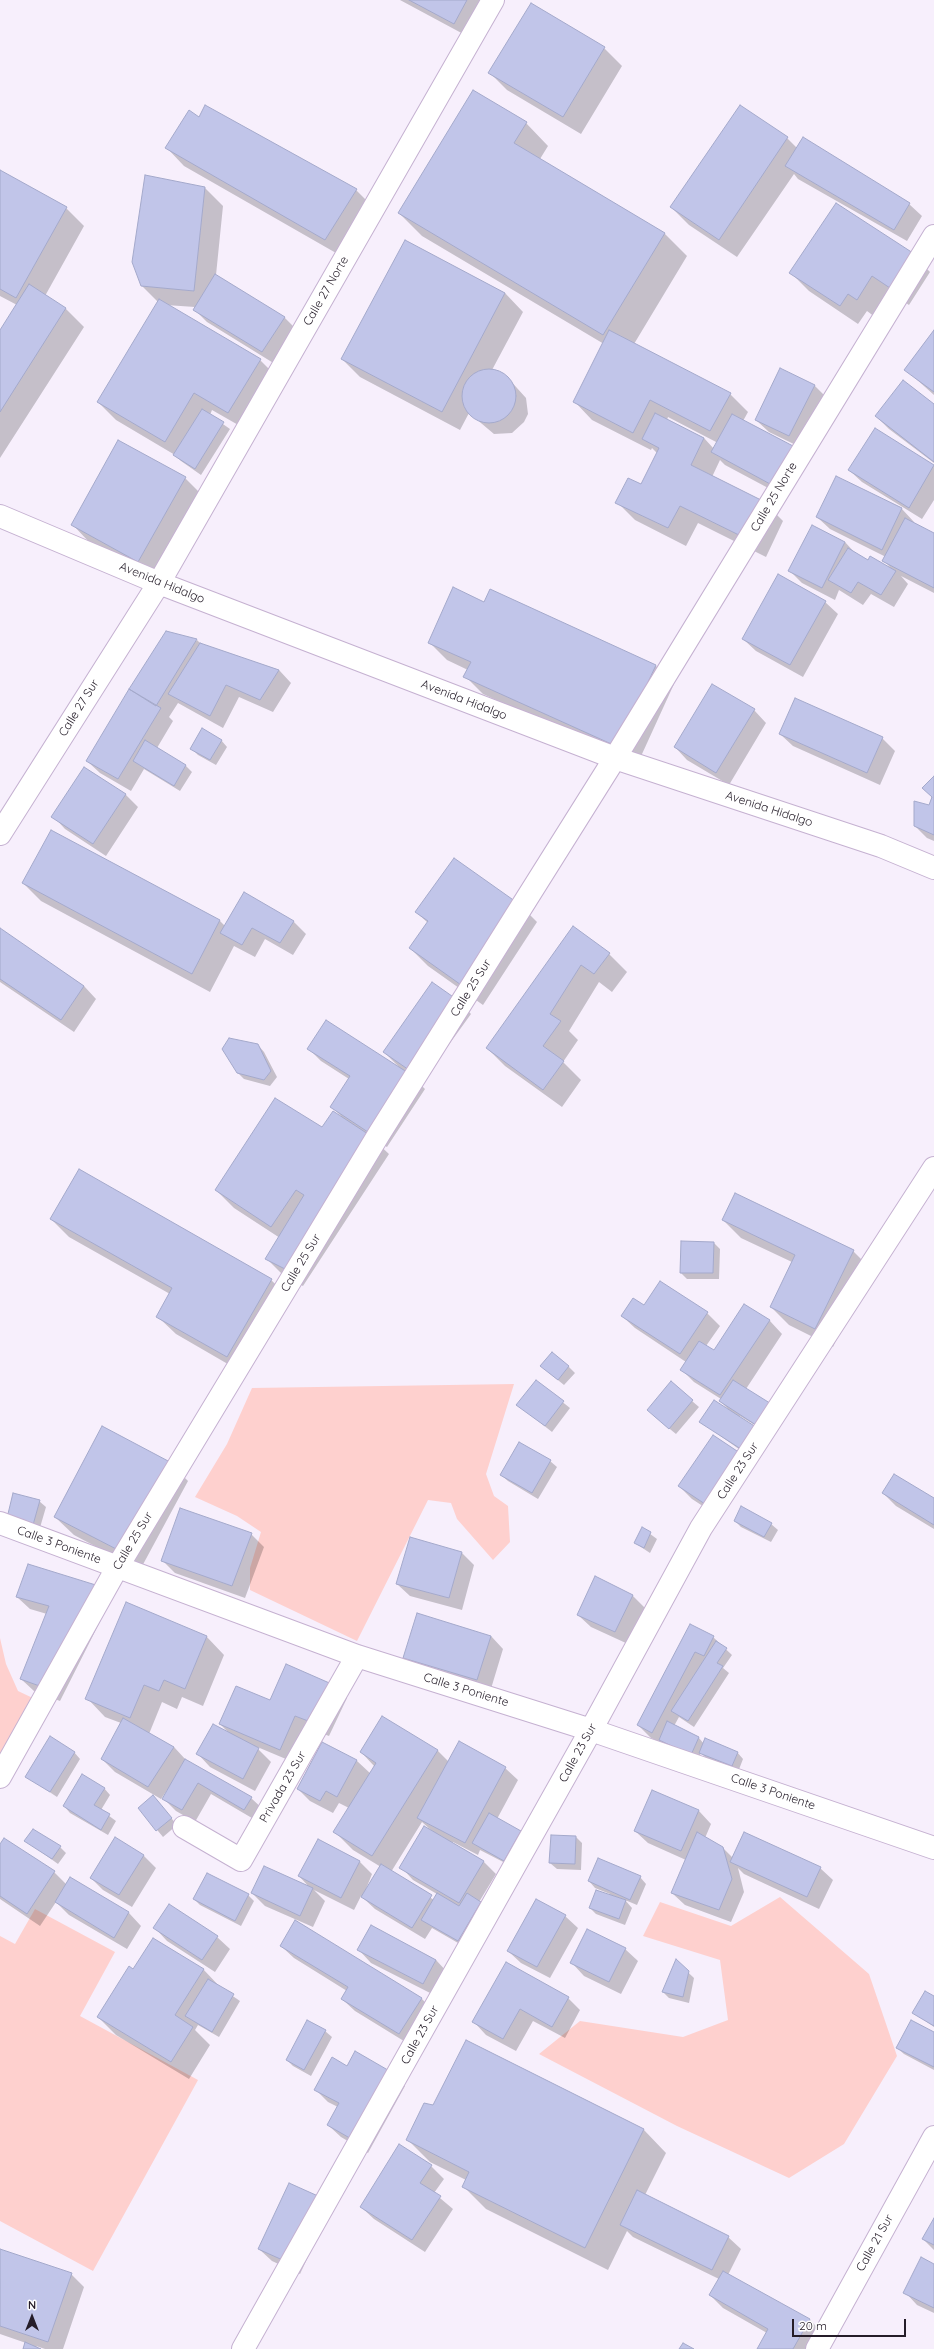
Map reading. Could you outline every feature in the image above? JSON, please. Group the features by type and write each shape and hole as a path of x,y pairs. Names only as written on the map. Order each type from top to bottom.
{"street":[{"name":"Calle 27 Norte","path":"159,583 493,0"},
{"name":"Calle 25 Norte","path":"615,758 934,236"},
{"name":"Avenida Hidalgo","path":"0,516 159,583 615,758 881,846 934,868"},
{"name":"Calle 27 Sur","path":"0,834 159,583"},
{"name":"Calle 25 Sur","path":"0,1777 118,1566 379,1134 615,758"},
{"name":"Calle 23 Sur","path":"243,2349 591,1730 701,1528 934,1168"},
{"name":"Calle 3 Poniente","path":"0,1524 118,1566 357,1656 591,1730 934,1848"},
{"name":"Privada 23 Sur","path":"184,1827 242,1860 357,1656"},
{"name":"Calle 21 Sur","path":"817,2349 934,2137"}],"shaded area":[{"path":"514,1384 486,1474 494,1496 508,1506 510,1542 493,1560 457,1519 451,1503 428,1500 357,1641 250,1590 250,1568 261,1532 237,1516 195,1497 227,1444 252,1388"},
{"path":"0,1638 6,1664 18,1691 37,1700 0,1768"},
{"path":"780,1897 869,1974 897,2056 844,2144 789,2178 677,2126 539,2054 580,2021 683,2037 728,2020 720,1960 643,1936 660,1902 731,1926"},
{"path":"35,1909 115,1952 80,2016 198,2080 93,2271 0,2221 0,1936 15,1944"}],"building":[{"path":"409,0 467,0 454,24"},
{"path":"531,3 605,47 563,117 488,73"},
{"path":"473,90 527,122 514,143 665,233 603,335 398,213"},
{"path":"205,105 357,189 325,240 165,148 189,110 199,117"},
{"path":"740,105 788,137 719,240 670,207"},
{"path":"803,137 910,203 894,230 785,166"},
{"path":"0,170 67,207 16,298 0,289"},
{"path":"145,175 205,187 194,291 141,286 132,262"},
{"path":"836,203 913,253 890,288 872,276 857,300 848,294 840,306 789,273"},
{"path":"405,240 505,293 442,412 341,359"},
{"path":"215,274 285,317 262,352 193,310"},
{"path":"29,284 66,308 0,412 0,330"},
{"path":"159,299 261,359 228,413 194,393 165,442 97,402"},
{"path":"609,330 731,393 710,431 650,400 633,433 573,402"},
{"path":"934,330 934,392 904,370"},
{"path":"780,368 815,385 789,436 755,420"},
{"path":"489,369 499,371 508,377 514,386 516,396 514,406 508,415 499,421 489,423 479,421 470,415 464,406 462,396 464,386 470,377 479,371"},
{"path":"903,380 934,404 934,462 875,416"},
{"path":"202,409 224,422 195,469 173,455"},
{"path":"655,413 704,438 691,465 765,502 747,539 680,506 668,528 615,503 628,478 641,484 659,448 642,439"},
{"path":"732,414 793,446 772,485 711,452"},
{"path":"875,428 934,465 909,508 848,470"},
{"path":"118,440 186,477 138,562 71,525"},
{"path":"836,476 902,508 882,550 816,517"},
{"path":"905,518 934,533 934,588 882,561"},
{"path":"812,525 845,542 822,588 788,571"},
{"path":"848,548 868,560 870,556 896,571 881,595 858,582 851,593 828,580"},
{"path":"778,574 826,601 790,665 742,639"},
{"path":"453,587 484,602 490,589 656,665 618,747 463,677 471,662 428,643"},
{"path":"166,631 197,639 156,706 129,689"},
{"path":"200,643 279,670 260,700 226,685 210,716 168,694"},
{"path":"712,684 755,709 716,773 674,747"},
{"path":"129,689 161,708 118,779 86,761"},
{"path":"795,698 883,737 867,773 779,734"},
{"path":"202,728 222,740 210,760 190,749"},
{"path":"145,740 186,765 174,786 133,761"},
{"path":"84,767 126,794 93,844 51,817"},
{"path":"934,776 934,835 914,826 914,801 929,805 932,797 922,788"},
{"path":"51,830 220,920 192,974 22,883"},
{"path":"454,858 519,904 464,987 409,948 428,921 415,912"},
{"path":"244,892 294,921 280,943 252,928 242,945 220,933"},
{"path":"573,926 610,953 594,974 581,965 550,1014 561,1021 543,1046 564,1061 543,1090 486,1048"},
{"path":"0,928 84,986 61,1020 0,979"},
{"path":"432,982 459,1001 409,1070 383,1052"},
{"path":"326,1020 413,1076 374,1136 330,1107 350,1076 307,1049"},
{"path":"229,1038 258,1044 271,1071 264,1080 237,1073 222,1049"},
{"path":"275,1098 322,1127 333,1111 371,1136 285,1269 265,1259 304,1195 296,1190 271,1227 215,1190"},
{"path":"79,1169 272,1279 227,1357 156,1317 172,1288 50,1219"},
{"path":"735,1193 854,1250 815,1329 770,1307 795,1255 722,1220"},
{"path":"681,1241 714,1242 713,1273 680,1273"},
{"path":"660,1281 708,1312 680,1354 621,1316 633,1298 644,1305"},
{"path":"744,1304 770,1320 720,1395 680,1370 699,1341 714,1350"},
{"path":"552,1352 569,1366 558,1380 540,1366"},
{"path":"536,1380 564,1401 545,1426 516,1405"},
{"path":"733,1380 773,1405 759,1427 719,1401"},
{"path":"671,1381 693,1400 669,1429 647,1410"},
{"path":"714,1400 759,1429 744,1451 699,1422"},
{"path":"102,1426 170,1462 122,1552 54,1517"},
{"path":"713,1435 740,1453 705,1504 678,1486"},
{"path":"519,1442 551,1460 532,1493 500,1475"},
{"path":"894,1474 934,1498 934,1525 882,1493"},
{"path":"13,1493 40,1500 33,1525 7,1518"},
{"path":"741,1506 772,1523 764,1537 734,1521"},
{"path":"180,1508 252,1533 232,1586 161,1561"},
{"path":"642,1527 651,1532 644,1548 634,1543"},
{"path":"410,1537 462,1552 449,1598 396,1584"},
{"path":"28,1564 99,1586 48,1689 20,1679 49,1606 16,1597"},
{"path":"595,1576 633,1595 615,1632 577,1615"},
{"path":"126,1602 207,1636 185,1689 164,1680 159,1691 144,1685 130,1718 85,1699"},
{"path":"417,1613 491,1636 477,1680 403,1658"},
{"path":"690,1624 714,1636 704,1656 695,1652 652,1733 637,1725"},
{"path":"716,1641 727,1648 717,1663 723,1666 688,1721 671,1711"},
{"path":"286,1664 334,1685 316,1724 295,1716 280,1750 219,1724 236,1686 270,1700"},
{"path":"382,1716 438,1750 372,1856 333,1832 376,1763 360,1752"},
{"path":"123,1718 174,1747 148,1787 101,1759"},
{"path":"667,1721 699,1737 691,1755 659,1740"},
{"path":"213,1724 259,1748 243,1779 196,1754"},
{"path":"50,1736 75,1752 50,1792 25,1777"},
{"path":"705,1738 738,1752 732,1766 699,1753"},
{"path":"459,1741 506,1767 465,1843 417,1818"},
{"path":"322,1742 357,1760 337,1797 326,1791 320,1801 297,1789"},
{"path":"185,1759 252,1797 244,1810 198,1783 182,1810 162,1799"},
{"path":"82,1774 105,1788 94,1805 110,1814 101,1830 63,1806"},
{"path":"652,1790 699,1810 681,1851 634,1831"},
{"path":"153,1795 172,1818 156,1831 138,1808"},
{"path":"489,1813 521,1831 504,1861 472,1843"},
{"path":"424,1826 484,1861 459,1903 399,1868"},
{"path":"33,1829 61,1846 52,1859 24,1841"},
{"path":"697,1832 723,1847 732,1879 719,1910 671,1893"},
{"path":"744,1832 821,1867 807,1897 730,1862"},
{"path":"551,1835 576,1836 575,1864 549,1863"},
{"path":"115,1837 144,1855 119,1895 90,1878"},
{"path":"4,1838 55,1871 27,1914 0,1896 0,1844"},
{"path":"318,1839 360,1861 341,1898 298,1876"},
{"path":"598,1858 641,1876 630,1900 588,1881"},
{"path":"381,1864 432,1895 412,1928 361,1897"},
{"path":"264,1866 313,1888 300,1916 251,1893"},
{"path":"207,1873 249,1894 235,1921 193,1899"},
{"path":"70,1877 129,1912 114,1938 55,1902"},
{"path":"596,1890 626,1900 619,1919 589,1908"},
{"path":"437,1893 459,1906 467,1893 481,1902 458,1941 421,1920"},
{"path":"536,1899 566,1915 537,1967 507,1951"},
{"path":"169,1904 218,1936 202,1960 153,1928"},
{"path":"295,1920 422,1998 399,2034 341,1999 348,1987 280,1946"},
{"path":"371,1925 436,1960 423,1984 357,1950"},
{"path":"587,1929 626,1948 609,1982 570,1963"},
{"path":"153,1938 204,1969 175,2015 193,2027 171,2062 97,2017 129,1966 133,1969"},
{"path":"676,1959 689,1971 683,1997 662,1992"},
{"path":"506,1962 569,1997 552,2027 520,2009 503,2039 472,2022"},
{"path":"208,1979 234,1994 212,2032 185,2016"},
{"path":"925,1991 934,1996 934,2026 912,2013"},
{"path":"307,2020 326,2030 304,2070 286,2060"},
{"path":"911,2020 934,2032 934,2067 896,2048"},
{"path":"466,2040 644,2129 585,2248 462,2187 469,2172 406,2140 424,2103 433,2105"},
{"path":"355,2051 393,2073 355,2141 327,2125 339,2103 314,2090 332,2057 347,2066"},
{"path":"399,2144 432,2165 420,2183 441,2196 412,2240 360,2207"},
{"path":"289,2183 318,2196 287,2262 258,2249"},
{"path":"637,2190 729,2236 712,2270 620,2225"},
{"path":"934,2218 934,2245 922,2239"},
{"path":"0,2249 72,2273 48,2342 0,2326"},
{"path":"921,2257 934,2264 934,2308 903,2293"},
{"path":"723,2271 810,2319 793,2349 757,2349 768,2329 709,2295"},
{"path":"25,2342 41,2349 23,2349"},
{"path":"683,2343 694,2349 679,2349"}]}
